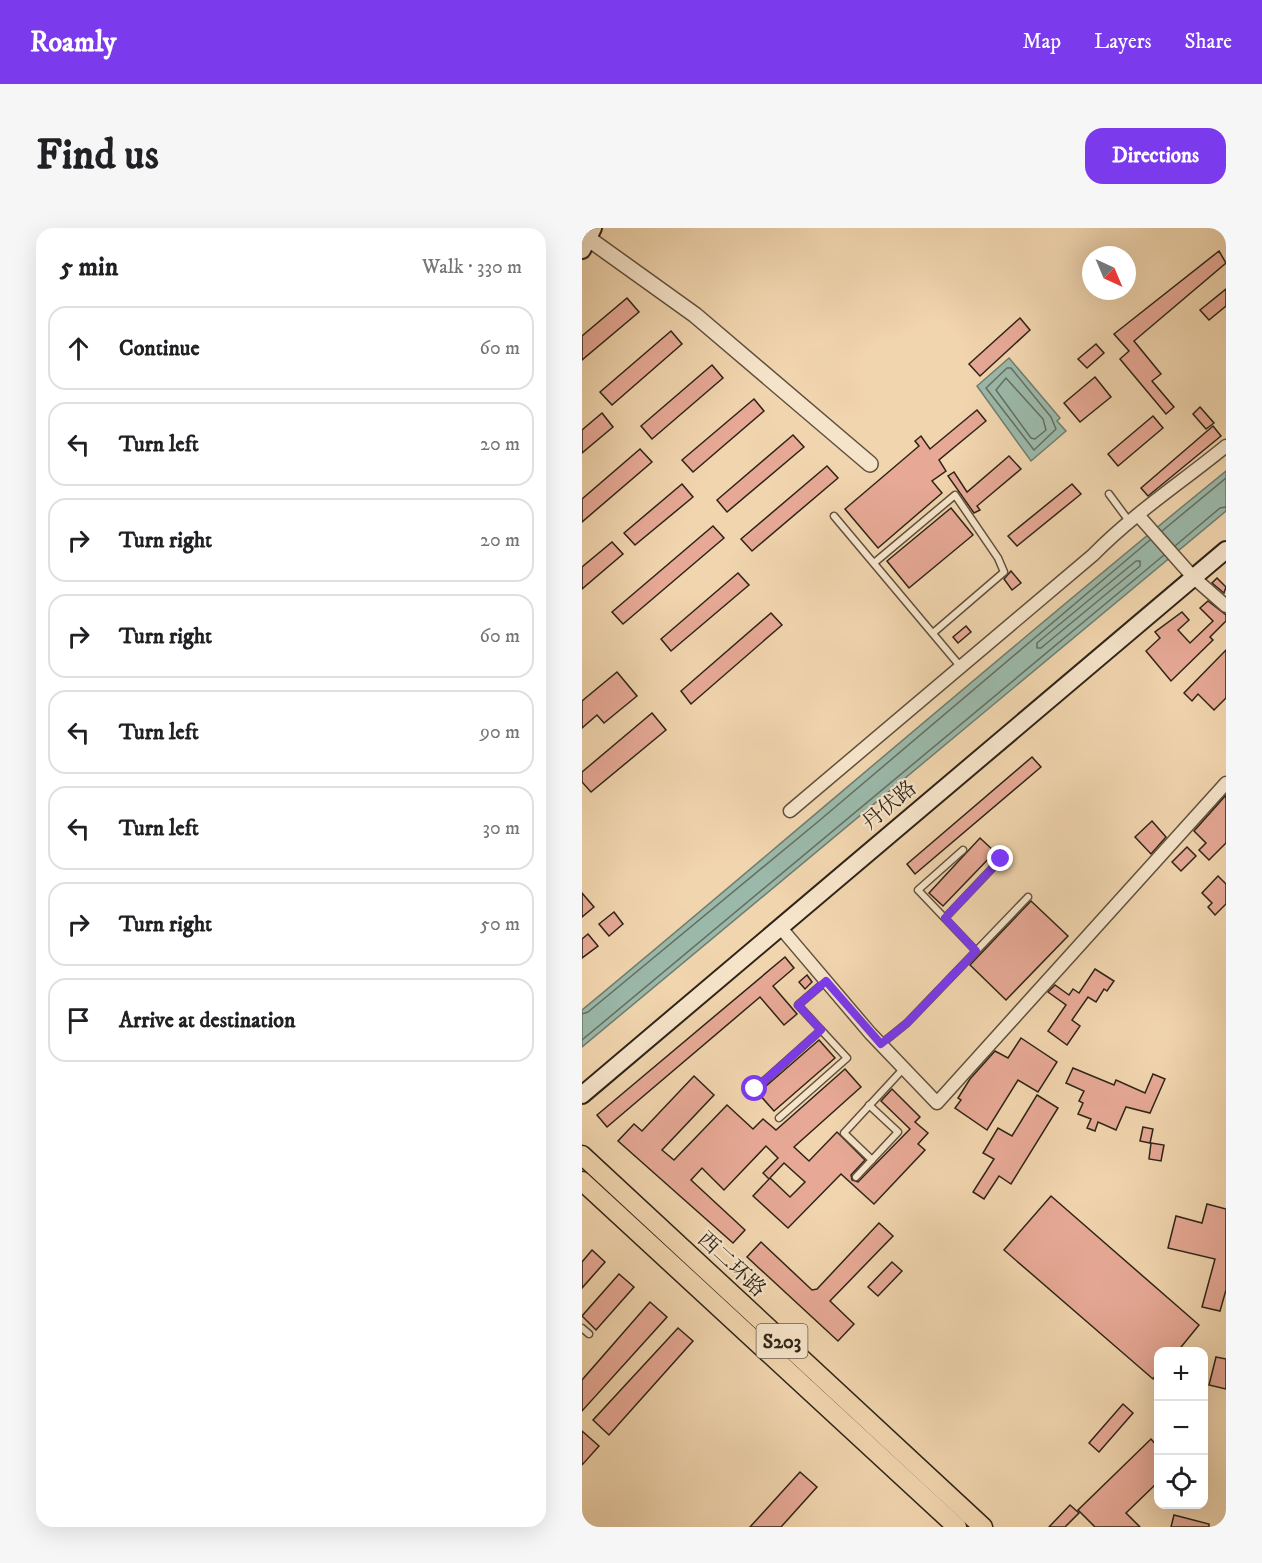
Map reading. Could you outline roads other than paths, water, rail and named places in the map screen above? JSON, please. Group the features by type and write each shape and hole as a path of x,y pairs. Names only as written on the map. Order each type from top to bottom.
{"main road":[{"name":"丹伏路","path":"582,1095 1226,550"},
{"name":"西二环路","path":"582,1155 983,1527"},
{"name":"西二环路","path":"582,1181 957,1527"}],"street":[{"path":"586,238 695,315 870,464"},
{"path":"790,811 960,666 1226,446"},
{"path":"1137,519 1193,577 1226,606"},
{"path":"780,927 881,1044 937,1103 1226,783"}],"lane":[{"path":"1109,494 1137,519"},
{"path":"874,563 955,495 998,558 1004,573 933,633"},
{"path":"834,516 960,666"},
{"path":"963,850 918,890 976,951"},
{"path":"945,918 1001,859"},
{"path":"881,1044 907,1023 1028,897"},
{"path":"779,1118 847,1058 798,1005 826,981"},
{"path":"755,1089 821,1030"},
{"path":"872,1160 843,1133 903,1068"},
{"path":"856,1177 897,1132 869,1105"},
{"path":"582,1328 589,1334"}],"water":[{"path":"1009,358 1060,418 1057,421 1066,431 1031,461 977,386"},
{"path":"1226,471 1226,511 582,1047 582,1010 1064,604"}]}
